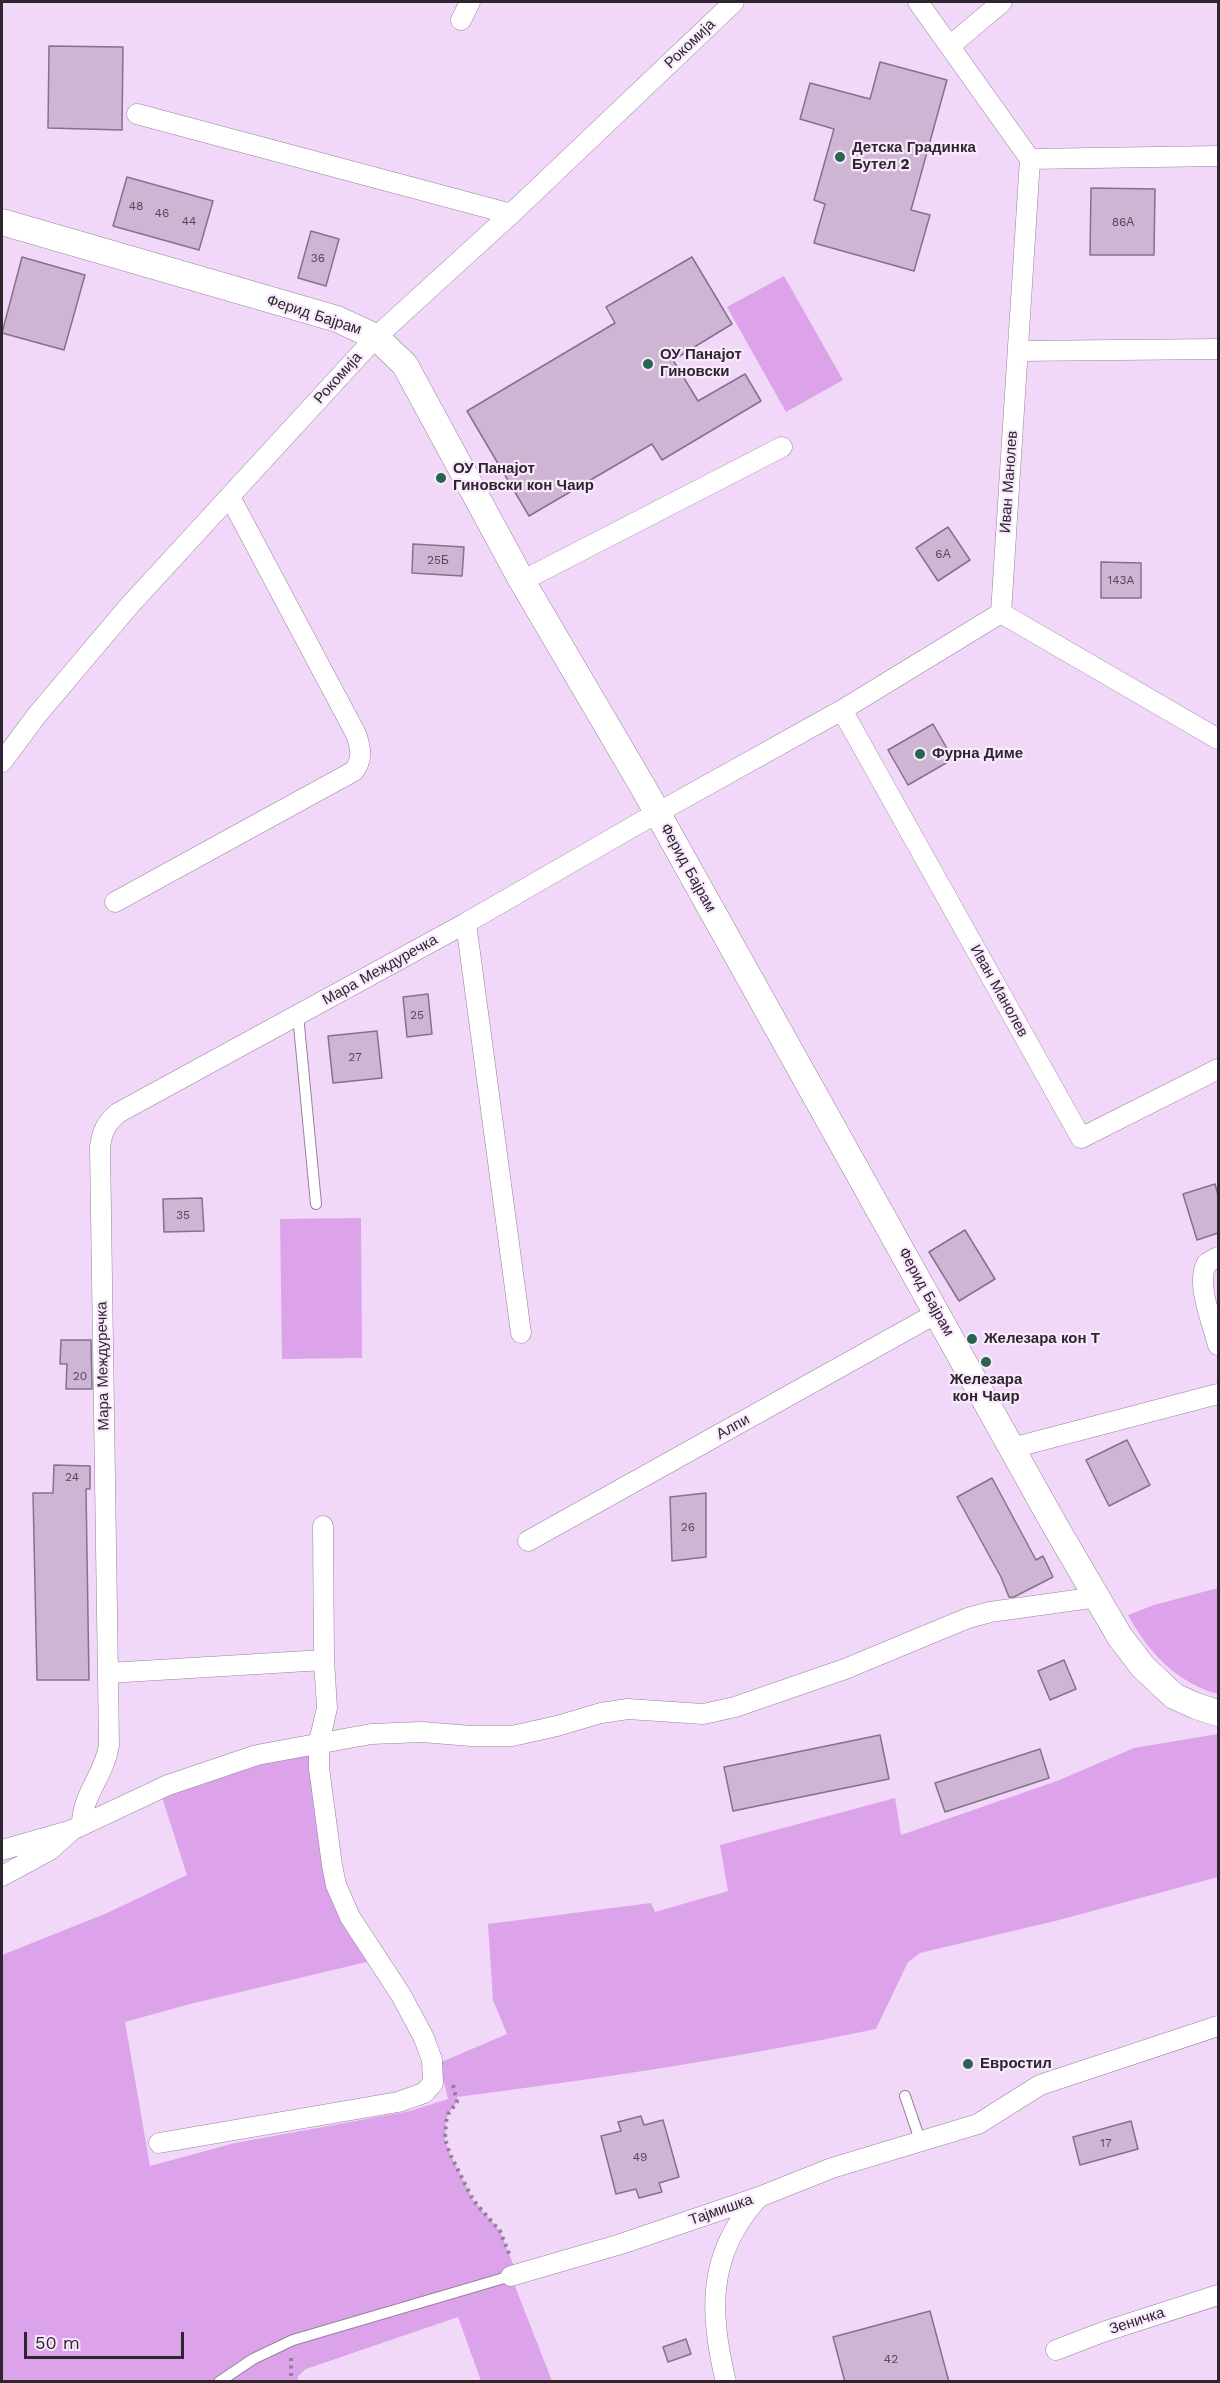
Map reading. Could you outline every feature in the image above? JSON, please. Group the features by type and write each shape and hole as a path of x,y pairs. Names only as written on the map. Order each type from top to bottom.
{"street":[{"path":"461,20 470,2"},
{"name":"Рокомија","path":"2,762 37,715 122,615 376,336 511,214 734,2"},
{"path":"918,2 1030,159 1218,156"},
{"path":"950,46 1002,2"},
{"path":"137,114 511,214"},
{"name":"Иван Манолев","path":"1000,613 1030,159"},
{"name":"Ферид Бајрам","path":"2,222 337,319 376,336 405,365 522,581 657,813 1120,1637 1160,1684 1174,1696 1218,1713"},
{"path":"1018,351 1216,352"},
{"path":"522,581 782,447"},
{"path":"115,902 354,771 359,765 361,755 356,734 230,497"},
{"path":"657,813 842,710 1000,613 1218,739"},
{"name":"Иван Манолев","path":"842,710 1081,1138 1218,1069"},
{"name":"Мара Междуречка","path":"77,1827 86,1800 107,1758 109,1745 100,1159 101,1137 104,1128 118,1113 466,923 657,813"},
{"path":"466,923 521,1333"},
{"path":"1218,1257 1207,1263 1202,1278 1218,1345"},
{"name":"Алпи","path":"528,1541 937,1313"},
{"path":"1012,1448 1218,1394"},
{"path":"159,2143 398,2102 424,2094 433,2083 432,2060 421,2032 401,1995 351,1917 336,1885 321,1784 319,1742 327,1708 324,1660 323,1527"},
{"path":"2,1850 77,1827 168,1785 257,1755 371,1734 422,1732 471,1736 512,1736 601,1713 628,1709 703,1714 735,1707 845,1669 968,1618 990,1612 1098,1597"},
{"path":"108,1673 324,1660"},
{"path":"2,1876 56,1846 77,1827"},
{"name":"Тајмишка","path":"514,2275 621,2244 759,2197 832,2168 978,2124 1040,2085 1218,2026"},
{"path":"726,2382 715,2322 716,2284 725,2251 740,2219 759,2197"},
{"name":"Зеничка","path":"1056,2350 1123,2325 1218,2295"}],"lane":[{"path":"298,1015 316,1204"},
{"path":"905,2096 920,2140"},
{"name":"Тајмишка","path":"219,2382 254,2359 293,2340 514,2275"}],"path":[{"path":"452,2081 457,2102 448,2114 445,2139 464,2185 473,2200 500,2231 514,2275"}],"shaded area":[{"path":"784,276 843,380 786,412 727,307"},
{"path":"361,1218 362,1358 282,1359 280,1219"},
{"path":"1218,1588 1218,1694 1189,1682 1165,1664 1154,1653 1128,1615 1154,1605"},
{"path":"1218,1734 1218,1877 1059,1920 920,1953 908,1962 876,2029 667,2067 457,2097 457,2102 448,2114 445,2140 473,2200 500,2231 517,2274 511,2276 552,2381 481,2381 458,2317 306,2369 298,2376 298,2381 2,2382 2,1955 107,1913 187,1875 159,1788 319,1742 332,1865 379,1959 190,2004 125,2022 150,2166 235,2143 410,2111 448,2099 439,2063 507,2034 493,2000 488,1924 651,1903 655,1912 728,1891 720,1845 895,1798 901,1835 1057,1781 1134,1748"}],"building":[{"path":"49,46 123,47 122,130 48,128"},
{"path":"880,62 947,80 911,210 930,215 914,271 814,243 825,204 814,200 834,129 800,119 810,83 870,99"},
{"path":"127,177 213,201 199,250 113,226"},
{"path":"1091,188 1155,189 1154,255 1090,255"},
{"path":"311,231 339,239 326,286 298,278"},
{"path":"22,257 85,275 64,350 2,333"},
{"path":"692,257 732,324 673,360 698,401 745,374 761,401 662,460 652,444 529,516 467,411 615,323 606,307"},
{"path":"948,527 970,560 938,581 916,548"},
{"path":"413,544 464,547 462,576 412,573"},
{"path":"1101,562 1141,563 1141,598 1101,598"},
{"name":"Фурна Диме","path":"933,724 953,759 908,785 888,750"},
{"path":"428,994 432,1034 407,1037 403,997"},
{"path":"377,1031 382,1078 333,1083 328,1036"},
{"path":"1215,1184 1218,1195 1218,1233 1197,1240 1183,1194"},
{"path":"202,1198 204,1231 164,1232 163,1199"},
{"path":"965,1230 995,1279 959,1301 929,1252"},
{"path":"61,1340 91,1340 92,1389 66,1389 67,1364 60,1364"},
{"path":"1127,1440 1150,1485 1109,1506 1086,1460"},
{"path":"54,1465 90,1466 90,1489 86,1489 89,1680 37,1680 33,1493 53,1493"},
{"path":"992,1478 1036,1560 1043,1556 1053,1577 1014,1597 1009,1597 1001,1577 957,1497"},
{"path":"706,1493 706,1557 672,1561 670,1497"},
{"path":"1064,1660 1076,1689 1050,1700 1038,1671"},
{"path":"880,1735 889,1779 733,1811 724,1767"},
{"path":"1040,1749 1049,1778 945,1812 935,1783"},
{"path":"641,2116 644,2125 663,2120 679,2177 659,2183 662,2192 639,2198 636,2189 616,2194 601,2136 621,2131 618,2122"},
{"path":"1131,2121 1138,2149 1080,2165 1073,2137"},
{"path":"930,2311 949,2382 845,2382 833,2337"},
{"path":"686,2339 691,2354 668,2362 663,2347"}],"place":[{"name":"Детска Градинка Бутел 2","path":"840,157"},
{"name":"ОУ Панајот Гиновски","path":"648,364"},
{"name":"ОУ Панајот Гиновски кон Чаир","path":"441,478"},
{"name":"Фурна Диме","path":"920,754"},
{"name":"Железара кон Т","path":"972,1339"},
{"name":"Железара кон Чаир","path":"986,1362"},
{"name":"Евростил","path":"968,2064"}]}
